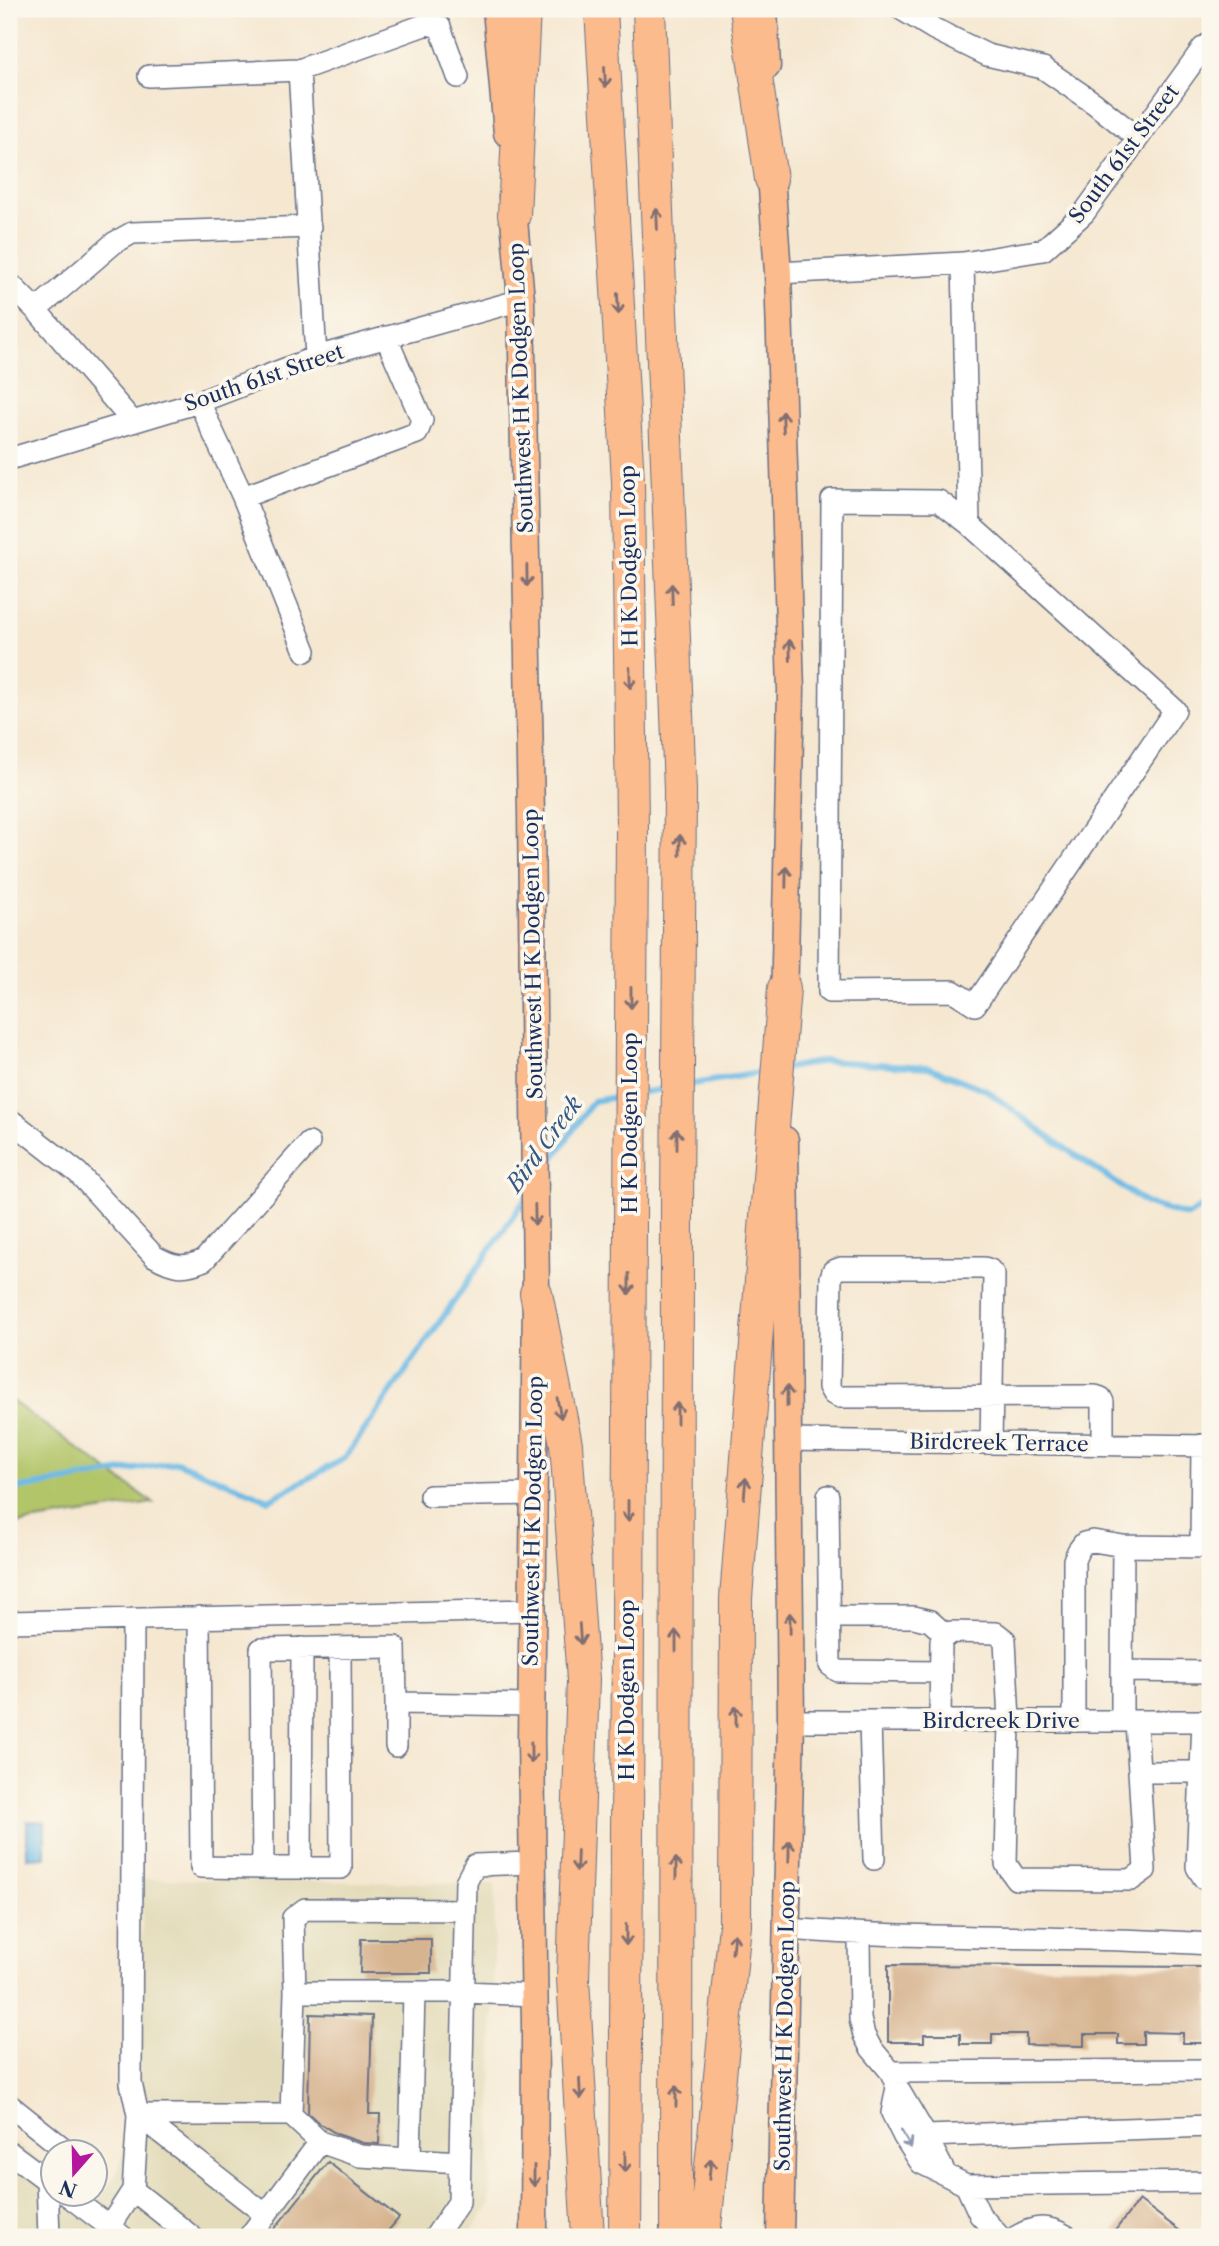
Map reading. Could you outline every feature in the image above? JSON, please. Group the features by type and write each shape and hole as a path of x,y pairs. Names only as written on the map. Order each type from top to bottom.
{"highway":[{"path":"514,215 524,9"},
{"name":"H K Dodgen Loop","path":"601,9 628,481 631,930 625,2237"},
{"name":"H K Dodgen Loop","path":"649,9 680,790 676,2237"},
{"path":"746,9 771,179"},
{"path":"704,2237 735,1926 736,1598 776,1197 784,988"},
{"path":"536,1293 566,1444 583,1680 573,1978 588,2237"}],"main road":[{"name":"Southwest H K Dodgen Loop","path":"496,9 521,300 533,1000 536,1293 531,1704 534,2237"},
{"path":"764,9 778,274 791,690 784,988"},
{"name":"Southwest H K Dodgen Loop","path":"776,1197 787,1440 791,1721 780,2237"}],"street":[{"path":"901,9 987,55 1043,68 1138,138"},
{"path":"149,76 299,70 427,24 440,27 458,77"},
{"name":"South 61st Street","path":"778,274 963,263 1043,250 1084,213 1203,48 1210,43"},
{"path":"299,70 316,357"},
{"path":"36,310 114,243 132,233 310,227"},
{"path":"963,263 969,524 1175,709 975,1005 954,991 829,992 832,500 939,501 969,524"},
{"path":"9,284 36,310 132,421"},
{"name":"South 61st Street","path":"9,459 199,402 316,357 521,300"},
{"path":"243,497 417,433 422,420 386,337"},
{"path":"199,402 243,497 305,650"},
{"path":"9,1119 78,1173 154,1256 168,1265 180,1267 204,1260 309,1143"},
{"path":"991,1443 992,1396 994,1275 990,1270 841,1268 833,1271 829,1387 833,1394 840,1397 992,1396 1095,1396 1103,1402 1103,1444"},
{"name":"Birdcreek Terrace","path":"787,1440 1206,1445"},
{"path":"1074,1721 1074,1560 1077,1551 1084,1543 1093,1541 1123,1546 1206,1547 1206,1445"},
{"path":"430,1496 533,1494"},
{"path":"828,1496 830,1665 838,1671 941,1672"},
{"path":"940,1721 941,1641 951,1632 996,1633 1005,1640 1009,1721 1006,1864 1016,1879 1131,1880 1144,1870 1139,1772 1122,1671 1123,1546"},
{"path":"9,1622 532,1610"},
{"path":"199,1617 201,1867 341,1868 340,1648"},
{"path":"830,1617 914,1617 930,1621 947,1636"},
{"path":"89,2208 116,2232 133,2190 138,2115 131,2083 132,1619"},
{"path":"263,1868 261,1649 395,1647 396,1746"},
{"path":"301,1868 302,1648"},
{"path":"1122,1671 1210,1672"},
{"path":"396,1703 531,1704"},
{"name":"Birdcreek Drive","path":"791,1721 1207,1721"},
{"path":"870,1721 874,1859"},
{"path":"1207,1721 1201,1772 1197,1867 1204,1878 1210,1878"},
{"path":"1139,1772 1201,1772"},
{"path":"435,2237 459,2202 466,1882 475,1865 533,1863"},
{"path":"291,2115 295,1993 293,1918 305,1909 465,1910"},
{"path":"787,1929 859,1935 1125,1938 1210,1944"},
{"path":"859,1935 860,2019 871,2048 894,2080 946,2175"},
{"path":"410,2159 414,1992"},
{"path":"295,1993 463,1992 534,1995"},
{"path":"894,2080 1210,2070"},
{"path":"894,2080 892,2113 921,2163 966,2185 1210,2182"},
{"path":"9,2105 51,2138"},
{"path":"138,2115 291,2115 320,2141 360,2156 460,2162"},
{"path":"138,2115 266,2215"},
{"path":"926,2136 1210,2126"},
{"path":"249,2237 320,2141"},
{"path":"9,2152 38,2173"},
{"path":"966,2185 980,2215 1000,2237"},
{"path":"133,2190 192,2237"},
{"path":"49,2237 50,2208"},
{"path":"1017,2237 1042,2226 1068,2237"}],"shaded area":[{"path":"143,1879 495,1884 490,2205 467,2237 9,2237 9,2139 38,2161 38,2208 108,2208 108,2186 119,2169 139,2087"}],"green space":[{"path":"9,1399 153,1503 9,1525"}],"water":[{"path":"27,1821 45,1822 45,1857 27,1858"}],"building":[{"path":"361,1939 431,1939 431,1973 360,1973"},
{"path":"888,1965 1209,1967 1209,2043 1183,2043 1183,2033 1143,2032 1143,2044 1118,2044 1118,2034 1084,2034 1084,2046 1026,2045 1026,2034 992,2034 992,2044 960,2044 960,2034 924,2034 924,2042 888,2042"},
{"path":"310,2014 372,2016 369,2114 380,2114 379,2144 363,2143 337,2134 308,2113"},
{"path":"328,2162 399,2218 383,2237 268,2237"},
{"path":"1139,2200 1188,2237 1110,2237"}],"waterway":[{"name":"Bird Creek","path":"787,1068 825,1061 928,1067 986,1090 1147,1204 1188,1216 1210,1202"},
{"name":"Bird Creek","path":"687,1085 770,1071"},
{"name":"Bird Creek","path":"639,1093 670,1088"},
{"name":"Bird Creek","path":"544,1172 593,1101 622,1096"},
{"name":"Bird Creek","path":"9,1490 177,1462 269,1500 345,1458 526,1198"}]}
